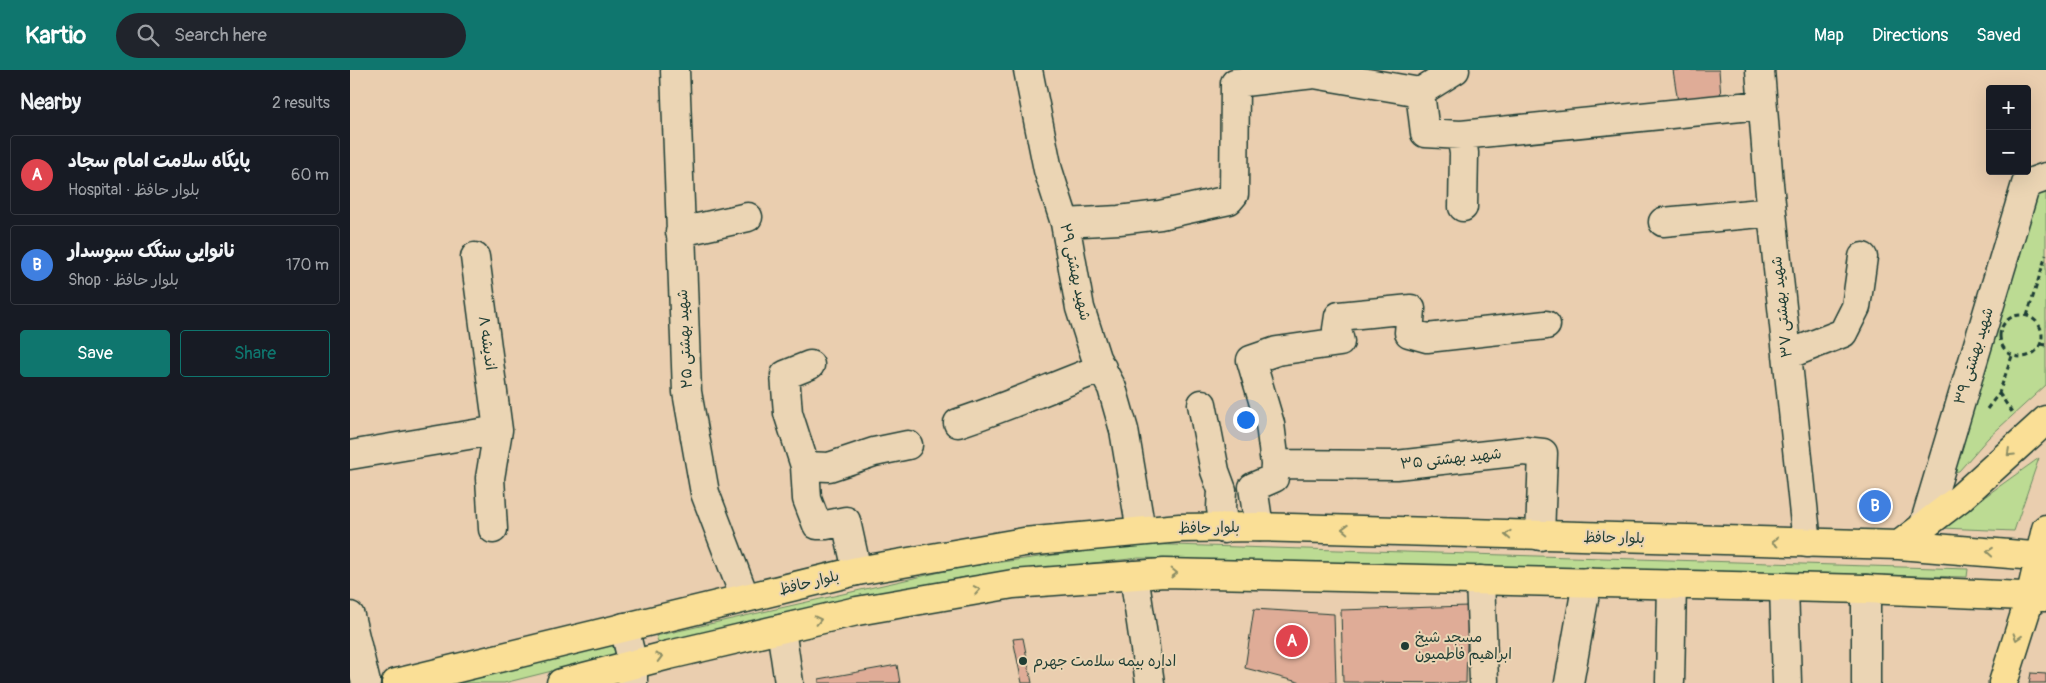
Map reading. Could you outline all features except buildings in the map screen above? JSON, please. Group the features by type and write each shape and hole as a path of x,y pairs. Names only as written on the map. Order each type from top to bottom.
{"main road":[{"path":"1899,545 1965,493 2046,420"},
{"name":"بلوار حافظ","path":"396,683 857,571 1024,542 1141,531 1180,528 1224,529 1259,526 1540,536 1899,545 2042,556"},
{"path":"2003,683 2038,597 2046,529"},
{"path":"561,683 633,674 781,629 857,611 1013,584 1164,573 1866,589 2038,597"}],"street":[{"name":"شهید بهشتی ۲۵","path":"675,70 687,392 705,493 746,598"},
{"name":"شهید بهشتی ۲۹","path":"1028,70 1048,170 1065,223 1080,308 1102,368 1112,388 1124,430 1141,531"},
{"path":"1065,223 1119,220 1160,215 1229,200 1234,194 1235,77 1347,74 1420,92 1455,70"},
{"name":"شهید بهشتی ۳۷","path":"1760,70 1761,105 1807,543"},
{"path":"1420,92 1424,133 1460,135 1761,105"},
{"path":"1460,135 1464,153 1463,207"},
{"name":"شهید بهشتی ۳۹","path":"1923,528 2036,181"},
{"path":"1663,222 1772,212"},
{"path":"680,232 748,217"},
{"name":"اندیشه ۸","path":"475,257 498,430 490,478 493,529"},
{"path":"1787,355 1843,333 1856,307 1863,257"},
{"path":"1259,526 1254,487 1274,478 1275,464 1270,424 1251,360 1278,351 1340,342 1337,329 1339,316 1410,309 1409,333 1427,338 1546,325"},
{"path":"810,365 785,375 788,413 805,466 807,499 817,525 826,525 846,520 857,571"},
{"path":"958,423 999,410 1015,401 1102,368"},
{"path":"1202,404 1215,471 1222,490 1221,508 1224,529"},
{"path":"350,455 498,430"},
{"path":"805,466 829,467 874,452 908,445"},
{"name":"شهید بهشتی ۳۵","path":"1275,464 1396,465 1524,451 1543,453 1540,536"},
{"path":"1134,575 1150,683"},
{"path":"1480,580 1484,682"},
{"path":"1569,683 1587,582"},
{"path":"1670,682 1672,584"},
{"path":"1784,587 1786,683"},
{"path":"1866,589 1866,683"},
{"path":"350,616 366,683"},
{"path":"624,627 633,674"},
{"path":"781,629 789,683"}],"path":[{"path":"2027,316 2046,255"},
{"path":"2012,316 2027,316 2038,324 2041,330 2041,344 2037,350 2026,357 2012,356 2002,346 2000,340 2002,326 2012,316"},
{"path":"2041,344 2046,345"},
{"path":"1985,412 1999,393 2012,356"},
{"path":"1999,393 2016,418"}],"green space":[{"path":"2046,185 2046,385 1988,438 1959,471 1949,473 2030,190"},
{"path":"2039,458 2014,531 1941,528"},
{"path":"1139,544 1968,569 1967,577 1139,558 965,577 660,647 656,636 963,567"},
{"path":"612,644 616,655 504,683 452,683"}],"place":[{"name":"نانوایی سنگک سبوسدار","path":"1875,506"},
{"name":"پایگاه سلامت امام سجاد","path":"1292,641"},
{"name":"مسجد شیخ ابراهیم فاطمیون","path":"1405,646"},
{"name":"اداره بیمه سلامت جهرم","path":"1023,661"}]}
